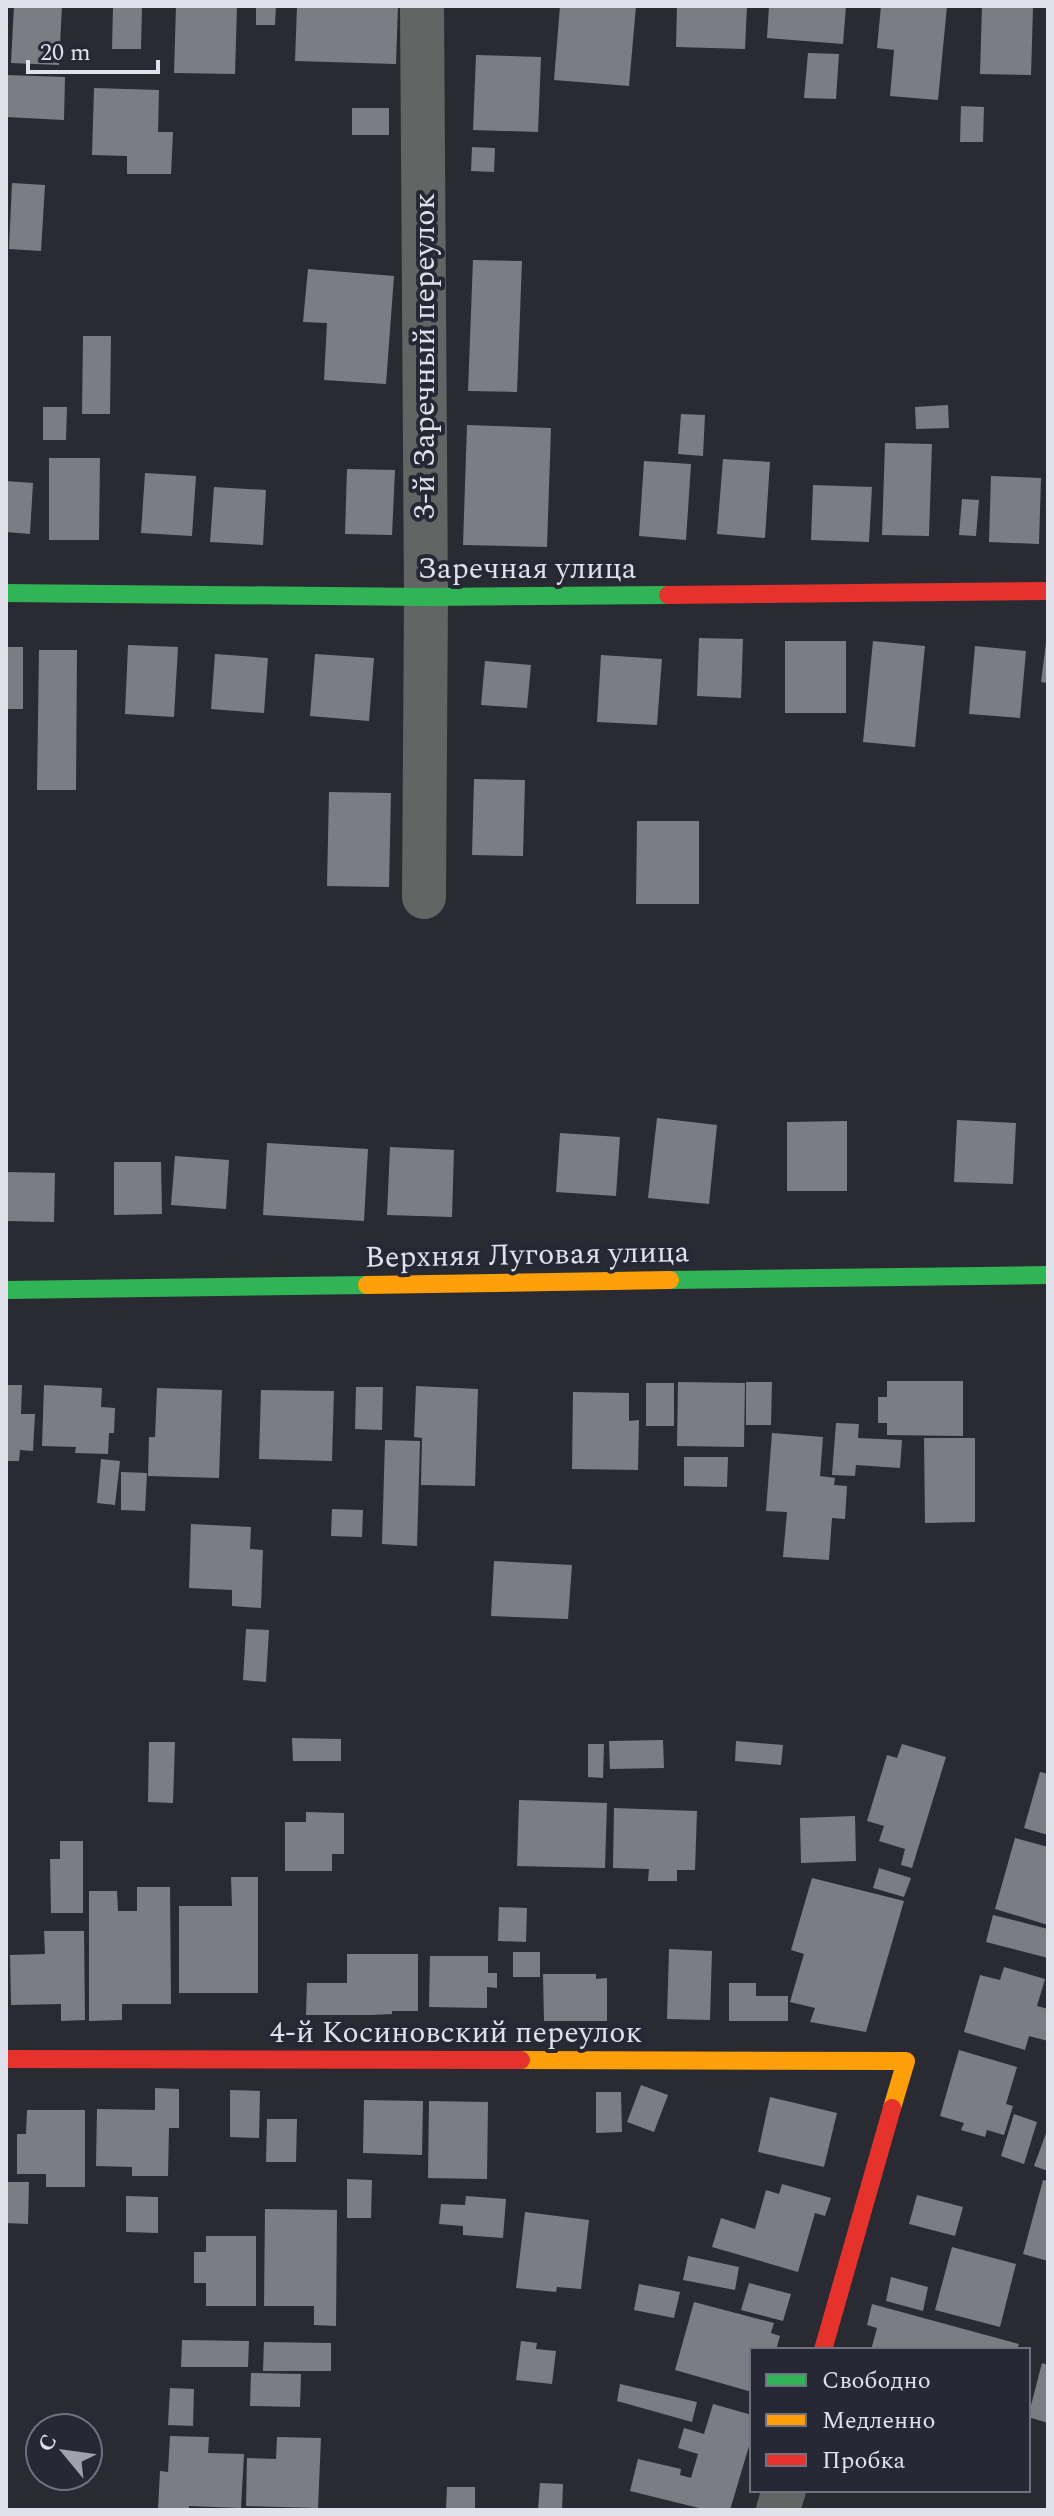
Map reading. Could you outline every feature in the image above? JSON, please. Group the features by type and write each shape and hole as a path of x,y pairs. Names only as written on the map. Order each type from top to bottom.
{"street":[{"name":"3-й Заречный переулок","path":"422,6 426,597 424,897"},
{"name":"Заречная улица","path":"6,593 426,597 1048,591"},
{"name":"Верхняя Луговая улица","path":"6,1290 1048,1275"},
{"name":"4-й Косиновский переулок","path":"6,2059 906,2061 824,2348"}],"building":[{"path":"14,6 62,6 59,65 11,63"},
{"path":"176,6 237,6 235,74 174,73"},
{"path":"256,6 276,6 275,25 256,25"},
{"path":"297,6 398,6 396,64 295,61"},
{"path":"560,6 636,6 629,86 554,80"},
{"path":"677,6 747,6 745,49 676,47"},
{"path":"769,6 846,6 843,44 767,38"},
{"path":"881,6 947,6 938,100 890,96 894,50 877,48"},
{"path":"982,6 1033,7 1031,75 980,74"},
{"path":"113,7 142,7 141,49 112,49"},
{"path":"808,53 839,54 836,99 804,98"},
{"path":"476,55 541,57 538,132 473,130"},
{"path":"6,75 65,77 64,120 6,117"},
{"path":"94,88 159,90 158,132 173,132 171,174 127,174 127,156 92,155"},
{"path":"961,106 984,107 983,142 960,142"},
{"path":"352,108 389,108 389,135 352,135"},
{"path":"472,147 495,148 494,172 471,171"},
{"path":"12,183 45,185 41,251 9,249"},
{"path":"473,260 522,261 517,392 468,391"},
{"path":"308,269 394,276 386,384 324,380 327,323 303,322"},
{"path":"83,336 111,336 110,414 82,414"},
{"path":"948,405 949,428 916,429 915,407"},
{"path":"43,407 67,407 66,440 43,440"},
{"path":"681,414 705,415 703,456 678,454"},
{"path":"467,425 551,428 547,547 463,545"},
{"path":"885,443 932,444 929,536 882,535"},
{"path":"49,458 100,458 99,540 49,540"},
{"path":"723,459 770,462 765,538 717,534"},
{"path":"644,461 691,464 686,540 639,536"},
{"path":"347,469 395,470 392,535 345,534"},
{"path":"145,473 196,476 192,536 141,533"},
{"path":"991,476 1041,478 1039,544 989,542"},
{"path":"6,481 33,483 30,534 6,532"},
{"path":"813,485 872,487 869,542 811,540"},
{"path":"214,487 266,490 263,545 210,542"},
{"path":"962,499 979,500 976,536 959,535"},
{"path":"699,638 743,639 741,698 697,696"},
{"path":"785,641 846,641 846,713 785,713"},
{"path":"873,641 925,646 915,747 863,742"},
{"path":"1048,643 1048,683 1041,682"},
{"path":"128,645 178,647 174,717 125,714"},
{"path":"975,646 1026,651 1020,718 969,714"},
{"path":"6,647 23,647 23,709 6,709"},
{"path":"39,650 77,650 76,790 37,790"},
{"path":"215,654 268,658 264,713 211,709"},
{"path":"315,654 374,658 369,721 310,716"},
{"path":"601,655 662,659 657,725 597,722"},
{"path":"485,661 531,665 527,708 481,705"},
{"path":"474,779 525,780 523,856 472,855"},
{"path":"329,792 391,793 389,887 327,886"},
{"path":"637,821 699,821 699,904 636,904"},
{"path":"657,1118 717,1125 709,1204 648,1198"},
{"path":"957,1120 1016,1123 1013,1184 954,1182"},
{"path":"847,1121 847,1191 787,1191 787,1122"},
{"path":"560,1133 620,1137 616,1196 556,1192"},
{"path":"267,1143 368,1149 364,1221 263,1215"},
{"path":"390,1147 454,1150 452,1217 387,1215"},
{"path":"175,1156 229,1160 226,1209 171,1205"},
{"path":"114,1162 161,1162 162,1214 114,1215"},
{"path":"6,1172 55,1173 54,1222 6,1221"},
{"path":"887,1381 963,1381 963,1436 887,1435 887,1423 878,1423 878,1397 887,1397"},
{"path":"678,1382 745,1383 744,1447 677,1446"},
{"path":"746,1382 772,1382 771,1425 746,1425"},
{"path":"646,1383 674,1383 674,1426 646,1426"},
{"path":"6,1385 22,1385 21,1414 35,1414 33,1451 20,1450 19,1461 6,1461"},
{"path":"44,1385 102,1388 101,1407 115,1408 114,1433 109,1433 108,1454 75,1453 76,1447 42,1446"},
{"path":"416,1386 478,1389 475,1486 421,1485 422,1438 414,1437"},
{"path":"356,1387 383,1387 382,1430 355,1429"},
{"path":"157,1388 222,1390 219,1478 148,1476 149,1437 155,1437"},
{"path":"261,1390 334,1391 332,1461 259,1459"},
{"path":"573,1392 629,1393 629,1421 639,1420 638,1470 572,1469"},
{"path":"836,1423 859,1424 858,1438 902,1440 900,1468 856,1465 855,1476 832,1475"},
{"path":"772,1433 823,1437 820,1476 835,1478 834,1485 847,1486 845,1519 832,1518 829,1560 783,1557 787,1512 766,1511"},
{"path":"924,1438 975,1438 975,1522 925,1523"},
{"path":"385,1440 420,1441 417,1546 382,1544"},
{"path":"684,1457 728,1457 727,1487 684,1486"},
{"path":"101,1459 120,1461 115,1505 97,1503"},
{"path":"121,1472 147,1473 145,1511 121,1510"},
{"path":"332,1509 363,1510 362,1537 331,1536"},
{"path":"191,1524 251,1527 250,1549 263,1550 261,1608 232,1606 232,1590 189,1588"},
{"path":"494,1561 572,1565 568,1619 491,1616"},
{"path":"246,1629 269,1630 266,1682 243,1680"},
{"path":"292,1738 341,1739 341,1761 293,1761"},
{"path":"663,1740 664,1768 610,1769 609,1741"},
{"path":"736,1741 783,1745 781,1765 735,1761"},
{"path":"149,1742 175,1742 173,1803 148,1802"},
{"path":"588,1744 604,1744 603,1778 588,1777"},
{"path":"902,1744 946,1757 912,1868 901,1865 905,1849 879,1841 884,1826 867,1821 887,1755 897,1758"},
{"path":"1040,1772 1048,1774 1048,1835 1024,1828"},
{"path":"519,1800 607,1803 605,1868 517,1866"},
{"path":"614,1808 697,1811 695,1870 677,1870 677,1881 648,1881 649,1869 613,1868"},
{"path":"306,1812 344,1813 344,1854 332,1854 332,1871 285,1871 285,1822 306,1822"},
{"path":"855,1816 856,1861 801,1863 800,1818"},
{"path":"1015,1838 1048,1847 1048,1925 995,1909"},
{"path":"60,1841 83,1841 83,1913 51,1913 50,1859 60,1859"},
{"path":"879,1868 911,1878 904,1897 873,1888"},
{"path":"231,1877 258,1877 258,1993 179,1993 179,1906 232,1906"},
{"path":"812,1878 904,1901 866,2032 810,2022 815,2008 790,2002 804,1954 791,1950"},
{"path":"137,1887 170,1887 171,2004 122,2004 122,2020 89,2021 89,1891 117,1891 118,1911 137,1911"},
{"path":"499,1907 527,1908 526,1942 498,1941"},
{"path":"993,1915 1048,1929 1048,1958 986,1942"},
{"path":"44,1931 84,1931 85,2020 61,2021 61,2004 11,2005 10,1955 45,1954"},
{"path":"669,1949 712,1951 710,2020 667,2019"},
{"path":"513,1952 540,1952 540,1977 513,1977"},
{"path":"347,1954 418,1954 418,2011 306,2015 307,1983 347,1983"},
{"path":"430,1956 488,1956 488,1973 497,1973 497,1988 487,1987 487,2008 429,2007"},
{"path":"1004,1967 1045,1979 1037,2006 1048,2009 1048,2041 1029,2036 1025,2050 964,2032 980,1975 1000,1980"},
{"path":"543,1974 596,1974 596,1979 607,1978 607,2021 544,2021"},
{"path":"729,1983 756,1983 756,1996 788,1996 788,2021 729,2021"},
{"path":"959,2050 1017,2067 1006,2104 1013,2106 1004,2135 987,2130 985,2137 961,2130 964,2123 940,2116"},
{"path":"641,2085 668,2095 654,2132 627,2122"},
{"path":"155,2088 179,2089 179,2128 169,2128 168,2176 132,2176 132,2167 96,2166 97,2109 155,2110"},
{"path":"230,2090 260,2091 259,2138 230,2137"},
{"path":"596,2092 621,2092 622,2132 596,2133"},
{"path":"770,2097 837,2113 824,2167 758,2152"},
{"path":"364,2100 423,2101 422,2155 363,2153"},
{"path":"429,2101 488,2102 487,2179 428,2178"},
{"path":"27,2110 85,2110 85,2187 46,2187 46,2174 17,2174 17,2134 26,2134"},
{"path":"1014,2114 1037,2122 1024,2164 1001,2156"},
{"path":"267,2119 297,2119 296,2162 266,2162"},
{"path":"1048,2128 1048,2171 1034,2166"},
{"path":"347,2179 372,2180 371,2218 347,2218"},
{"path":"1043,2180 1048,2181 1048,2261 1023,2254"},
{"path":"6,2182 29,2182 28,2224 6,2223"},
{"path":"782,2184 831,2198 825,2216 815,2213 798,2272 712,2247 721,2218 755,2229 766,2190 779,2194"},
{"path":"917,2195 963,2207 955,2236 909,2224"},
{"path":"126,2196 158,2197 158,2233 126,2232"},
{"path":"466,2196 506,2199 503,2238 463,2235 463,2226 439,2224 441,2204 465,2205"},
{"path":"265,2209 337,2210 336,2326 314,2325 314,2306 264,2306"},
{"path":"525,2212 589,2220 581,2289 557,2287 556,2292 516,2288"},
{"path":"206,2236 256,2236 256,2306 206,2306 206,2283 194,2283 194,2252 206,2252"},
{"path":"952,2247 1016,2264 1000,2327 935,2310"},
{"path":"688,2256 739,2267 735,2290 683,2280"},
{"path":"891,2277 928,2287 923,2311 886,2301"},
{"path":"749,2283 791,2294 783,2321 741,2310"},
{"path":"639,2284 680,2292 674,2318 634,2310"},
{"path":"694,2302 774,2323 771,2333 780,2336 777,2348 750,2348 750,2391 675,2370"},
{"path":"872,2304 1019,2344 1018,2348 872,2348 877,2328 867,2325"},
{"path":"182,2340 249,2341 248,2367 181,2367"},
{"path":"521,2341 537,2343 536,2349 556,2351 552,2384 516,2380"},
{"path":"264,2342 331,2343 331,2371 263,2371"},
{"path":"1042,2363 1048,2365 1048,2423 1030,2418"},
{"path":"251,2373 301,2374 300,2407 250,2406"},
{"path":"620,2384 697,2402 692,2422 617,2401"},
{"path":"170,2388 194,2389 193,2426 168,2425"},
{"path":"713,2404 750,2414 750,2443 730,2510 707,2510 630,2491 638,2459 681,2469 680,2475 691,2478 698,2454 678,2448 684,2428 704,2434"},
{"path":"170,2436 209,2437 208,2453 244,2454 241,2508 189,2506 189,2510 158,2509 160,2471 168,2472"},
{"path":"277,2437 321,2438 318,2508 246,2506 247,2458 276,2459"},
{"path":"540,2483 563,2484 562,2510 538,2510"},
{"path":"447,2487 475,2487 475,2510 446,2510"}],"traffic: fast":[{"path":"6,593 426,597 668,595"},
{"path":"670,1280 1048,1275"},
{"path":"6,1290 367,1285"}],"traffic: slow":[{"path":"367,1285 670,1280"},
{"path":"521,2060 906,2061 892,2108"}],"traffic: jam":[{"path":"668,595 1048,591"},
{"path":"6,2059 521,2060"},
{"path":"824,2348 892,2108"}]}
